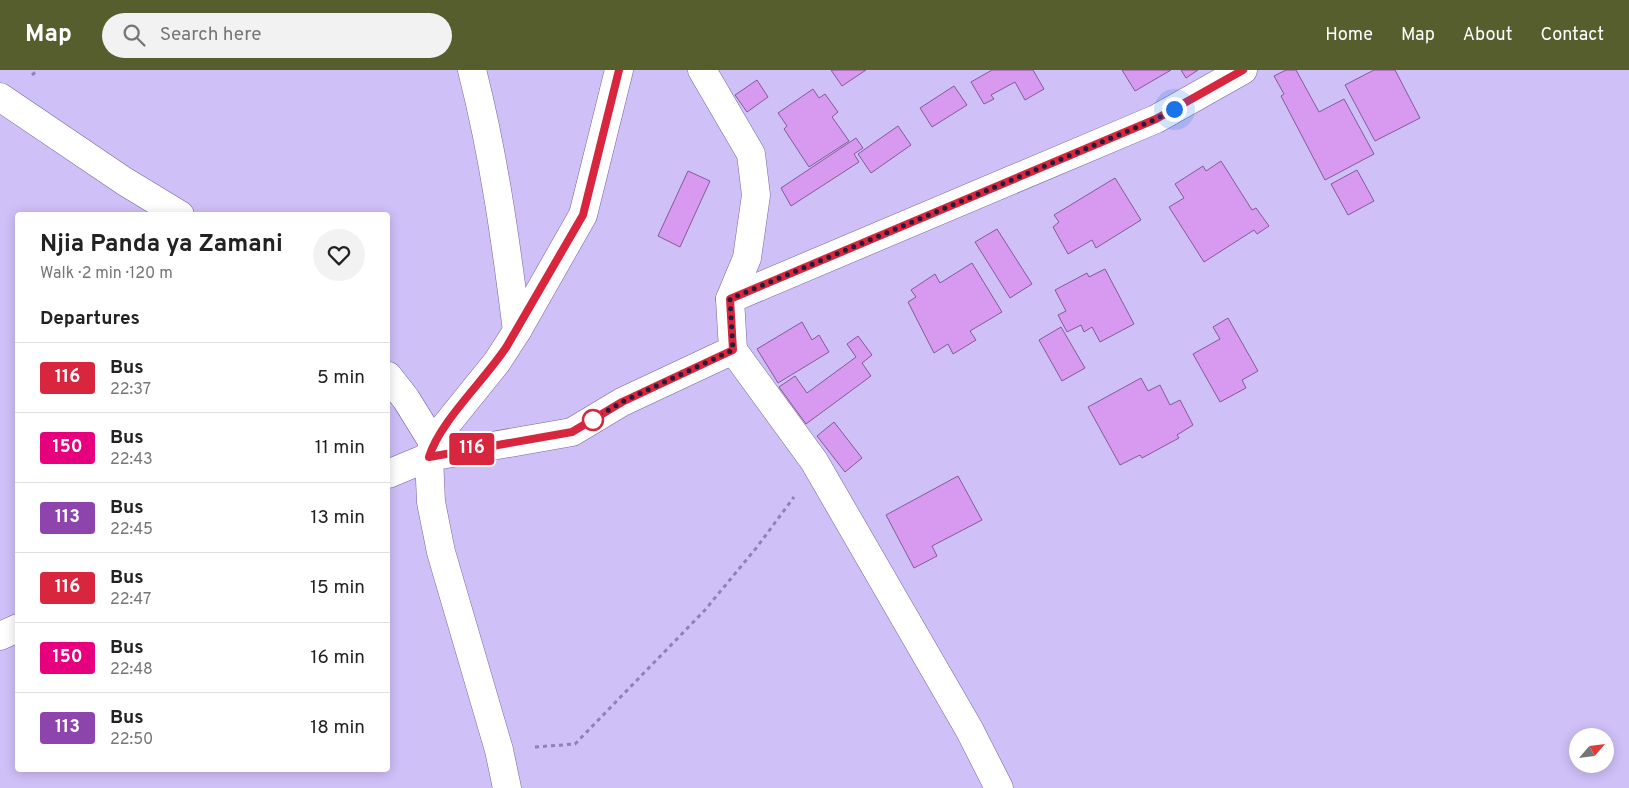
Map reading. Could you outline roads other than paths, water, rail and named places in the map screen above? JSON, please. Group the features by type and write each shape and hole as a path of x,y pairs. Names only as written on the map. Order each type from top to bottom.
{"street":[{"path":"472,70 484,117 502,213 517,331"},
{"path":"390,473 431,449 497,362 517,331 583,215 619,70"},
{"path":"702,70 751,154 756,195 748,258 730,299 733,350 814,461 969,729 999,788"},
{"path":"730,299 1156,119 1243,70"},
{"path":"0,97 124,181 175,212"},
{"path":"431,449 572,432 622,402 733,350"},
{"path":"390,379 406,399 432,441 431,502 441,552 499,750 507,788"},
{"path":"0,636 15,629"}]}
